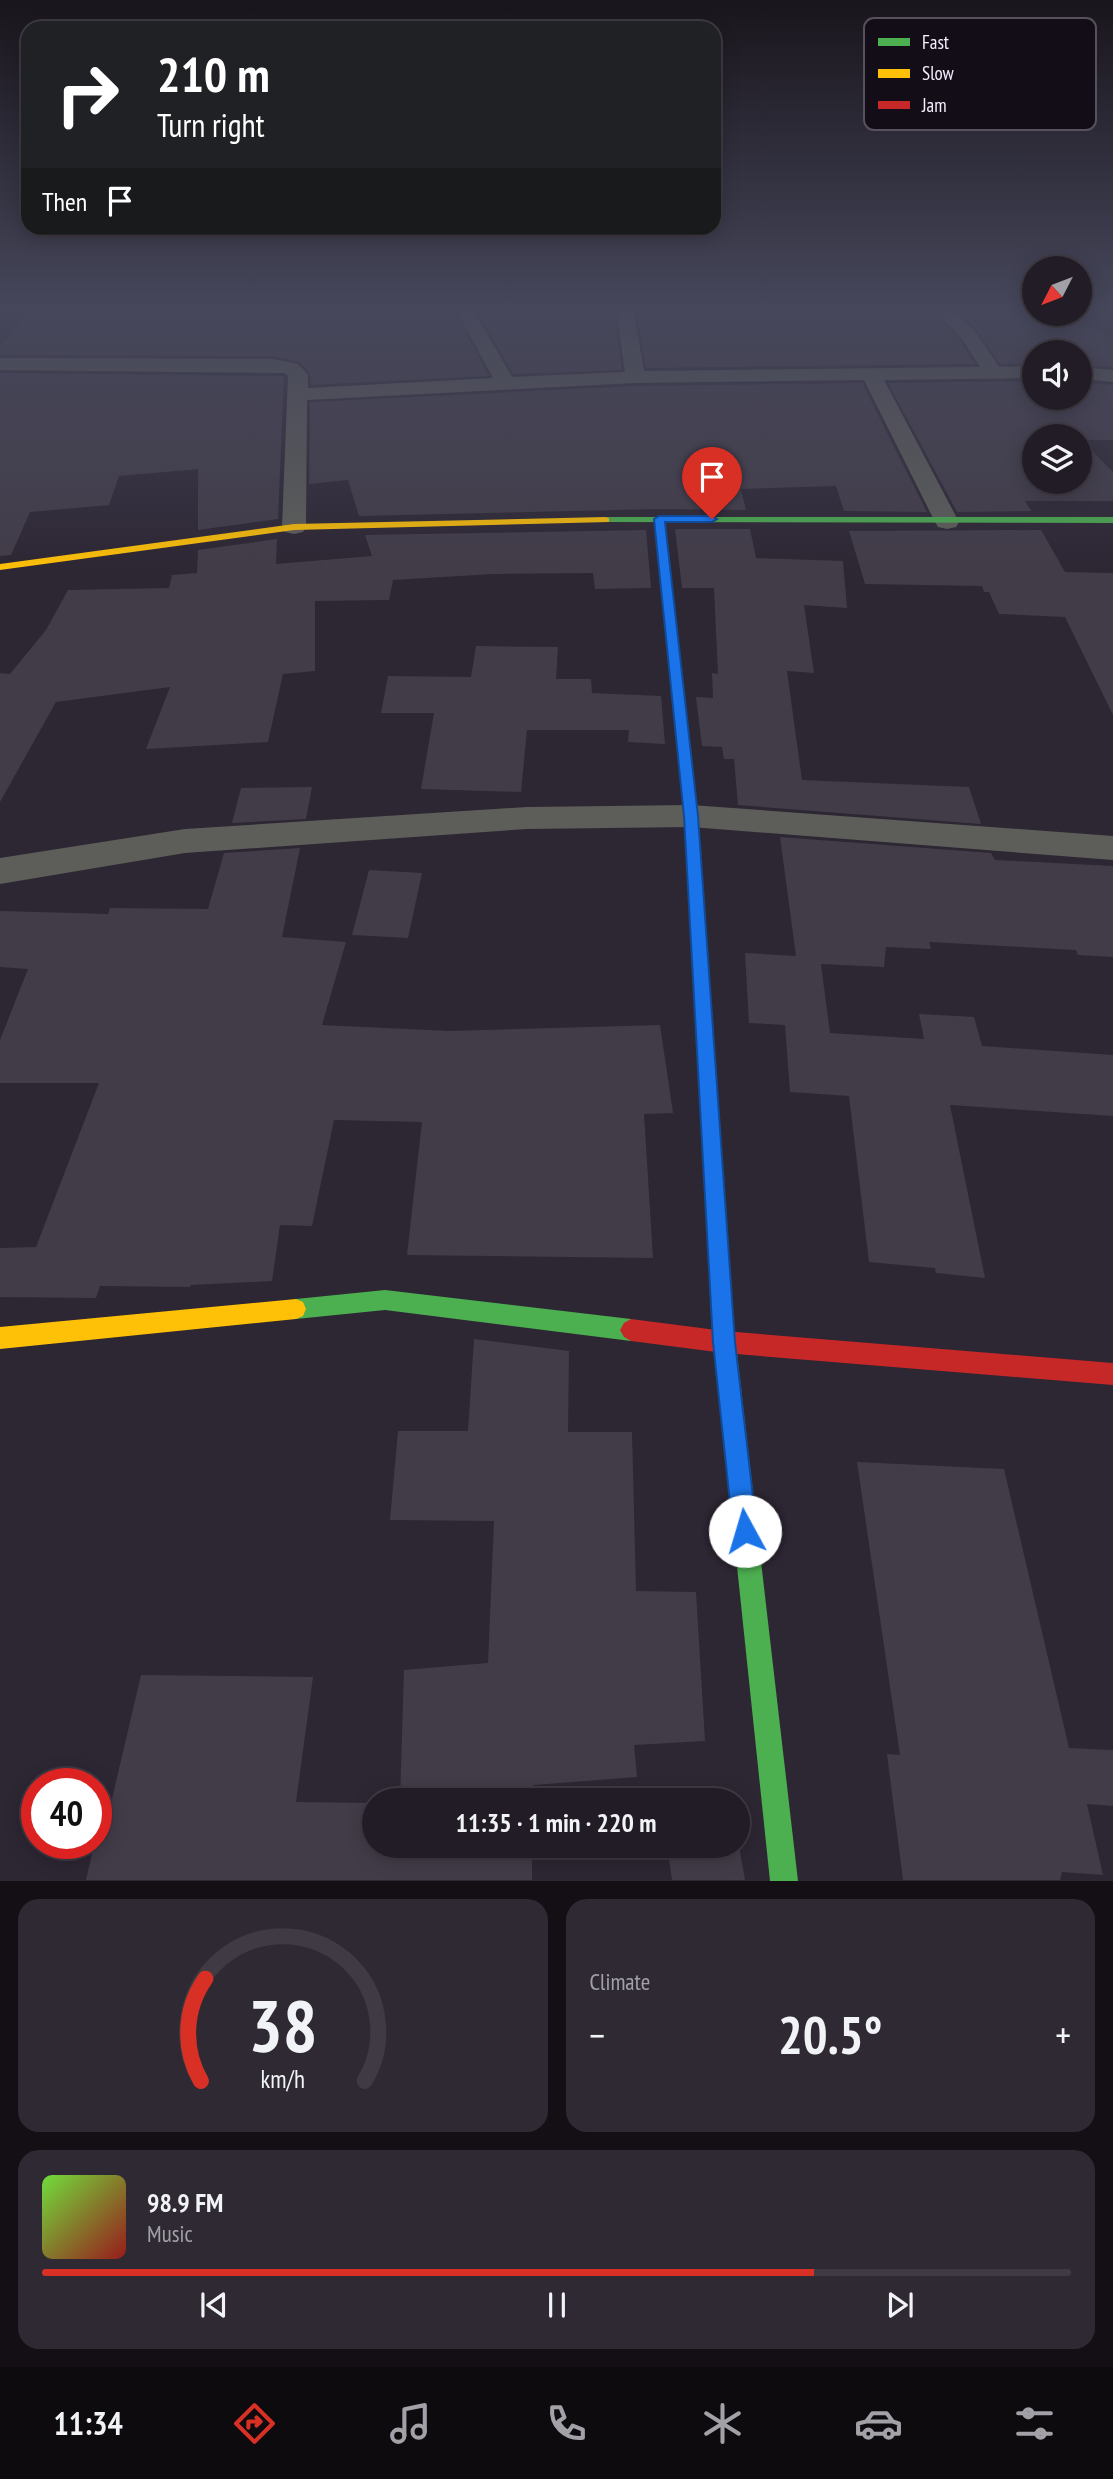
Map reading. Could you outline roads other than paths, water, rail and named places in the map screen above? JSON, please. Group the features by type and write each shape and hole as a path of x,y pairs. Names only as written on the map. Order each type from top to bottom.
{"street":[{"path":"294,527 298,396"},
{"path":"882,396 947,522"},
{"path":"659,519 691,816 724,1342 784,1881"},
{"path":"0,567 294,527 659,519 947,522 1113,520"},
{"path":"0,871 185,841 527,818 691,816 1113,848"},
{"path":"0,1339 385,1300 724,1342 1113,1374"}]}
